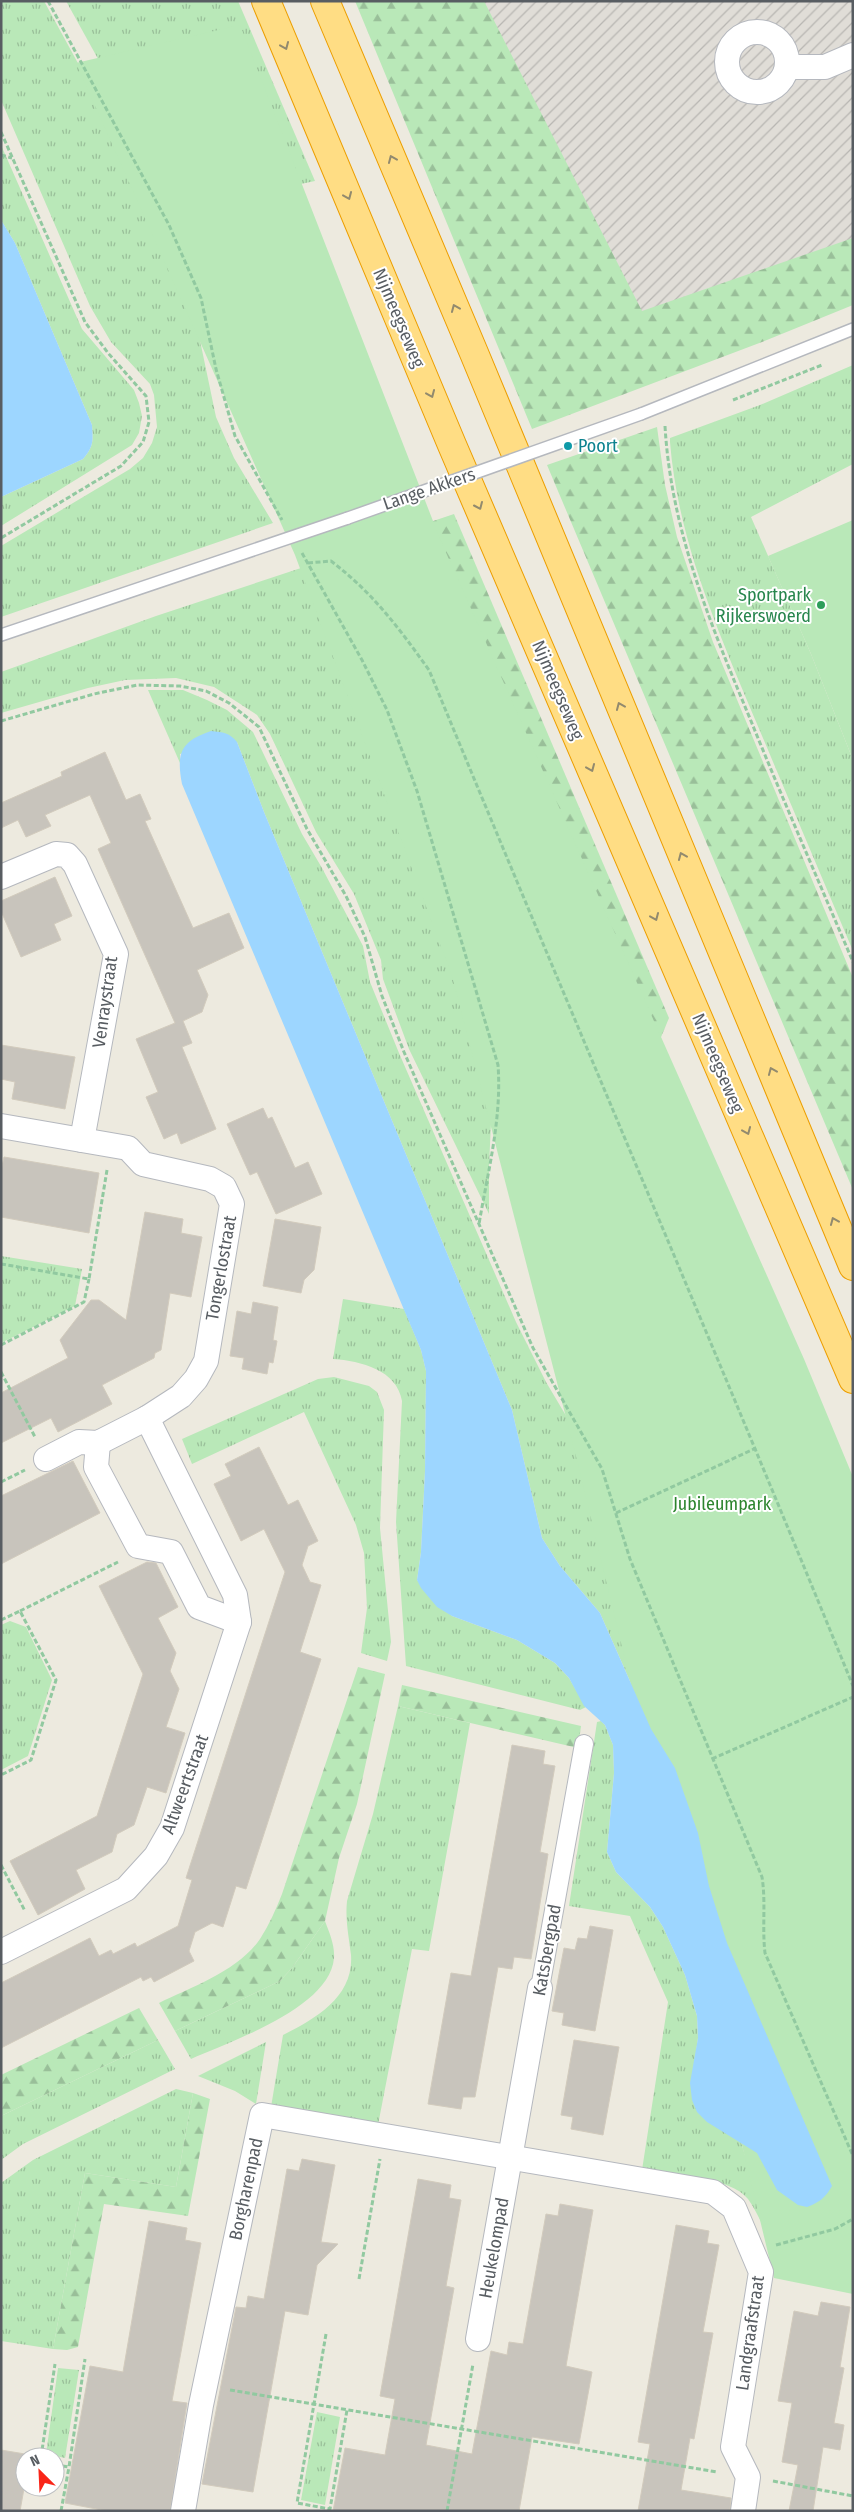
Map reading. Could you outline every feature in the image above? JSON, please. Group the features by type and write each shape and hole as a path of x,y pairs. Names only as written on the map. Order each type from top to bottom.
{"highway":[{"name":"Nijmeegseweg","path":"266,1 452,445 853,1379"},
{"path":"325,1 474,353 853,1266"}],"street":[{"path":"788,67 825,67 853,55"},
{"name":"Venraystraat","path":"1,877 56,854 67,855 75,864 116,954 82,1140"},
{"name":"Tongerlostraat","path":"1,1126 128,1148 143,1164 210,1178 224,1187 232,1204 206,1361 196,1379 182,1396 147,1418 98,1443 79,1442 46,1459"},
{"name":"Altweertstraat","path":"1,1952 126,1889 156,1856 172,1828 239,1622 235,1595 147,1418"},
{"path":"98,1443 96,1467 138,1546 171,1552 199,1607 239,1622"},
{"name":"Katsbergpad","path":"511,2156 584,1744"},
{"name":"Borgharenpad","path":"184,2511 207,2380 262,2115 511,2156"},
{"name":"Landgraafstraat","path":"511,2156 713,2192 734,2208 761,2272 733,2447 748,2477"},
{"name":"Heukelompad","path":"478,2339 511,2156"},
{"path":"743,2511 748,2477"}],"lane":[{"name":"Lange Akkers","path":"1,635 348,518 642,414 853,330"}],"path":[{"path":"48,1 168,225 200,298 216,369 235,436 362,660 390,719 417,790 498,1065 500,1092 497,1121 479,1224"},
{"path":"1,132 85,322 146,396 149,422 143,442 121,466 1,538"},
{"path":"1,155 12,158"},
{"path":"664,425 670,483 681,535 695,580 718,641 853,962"},
{"path":"308,564 331,561 355,579 386,611 429,670 595,1072 756,1448 853,1686"},
{"path":"1,721 111,690 137,685 180,686 206,692 229,703 259,727 307,829 346,896 365,937 382,996 404,1052 533,1348 602,1469 630,1558 762,1876 765,1895 763,1930 765,1953 853,2156"},
{"path":"1,1344 84,1302 111,1144"},
{"path":"1,1264 88,1279"},
{"path":"1,1372 46,1459"},
{"path":"616,1513 756,1448"},
{"path":"1,1620 148,1548"},
{"path":"1,1775 31,1760 56,1680 20,1611"},
{"path":"712,1758 853,1697"},
{"path":"1,1865 37,1934"},
{"path":"358,2279 384,2136"},
{"path":"753,2251 835,2229 853,2218"},
{"path":"326,2334 297,2502 330,2510 348,2410"},
{"path":"447,2511 478,2339"},
{"path":"61,2511 85,2359"},
{"path":"43,2447 55,2364"},
{"path":"207,2380 226,2390 853,2496"},
{"path":"65,2466 69,2467"}],"shaded area":[{"path":"450,1 853,1 853,273 614,358"}],"green space":[{"path":"1,1 44,1 162,217 188,283 216,417 234,458 273,523 1,617 1,546 130,469 143,458 152,443 157,427 154,395 150,384 111,342 90,306 1,100"},
{"path":"66,1 238,1 315,181 258,193 123,104"},
{"path":"355,1 484,1 642,311 853,238 853,305 762,342 532,429"},
{"name":"Jubileumpark","path":"240,25 440,539 804,1359 853,1477 853,2294 774,2278 577,1460 452,976 295,555 76,63"},
{"path":"1,145 82,329 134,390 142,416 139,433 132,445 1,526 1,497 83,459 91,447 93,435 92,425 15,243 1,220"},
{"path":"853,365 853,464 751,517 811,654 853,760 853,951 729,656 702,586 691,551 674,479 670,438 760,405"},
{"path":"657,427 665,485 677,537 713,642 853,978 853,1190 547,465"},
{"path":"454,514 669,1018 659,1042 329,556"},
{"name":"Sportpark Rijkerswoerd","path":"853,520 853,760 811,654 768,556"},
{"path":"301,568 493,1081 489,1214 409,1049 383,979 381,960 354,894 316,832 270,734 257,715 214,687 176,678 125,680 88,688 1,713 1,672 156,616"},
{"path":"148,690 183,690 227,710 253,732 302,834 363,946 370,982 516,1322 546,1382 584,1446 633,1688 600,1613 560,1566 542,1538 512,1410 264,812 237,742 180,754 180,763"},
{"path":"1,1256 82,1269 75,1306 1,1343"},
{"path":"343,1299 404,1309 421,1350 426,1371 425,1471 421,1552 417,1580 452,1616 517,1640 555,1663 569,1678 586,1707 580,1710 406,1666 396,1522 402,1401 399,1390 393,1382 376,1369 355,1362 333,1359"},
{"path":"334,1377 369,1386 377,1392 384,1410 380,1528 391,1642 387,1661 361,1653 367,1608 364,1553 356,1525 304,1412 192,1464 182,1439 318,1379"},
{"path":"10,1621 26,1627 52,1680 28,1756 1,1770 1,1625"},
{"path":"358,1667 385,1674 357,1804 339,1858 325,1921 292,1968 280,1981 175,2031 159,2003 214,1977 240,1960 260,1939 269,1923 282,1894"},
{"path":"402,1685 581,1726 578,1748 398,1706"},
{"path":"398,1706 470,1723 429,1951 412,1949 378,2125 271,2107 283,2035 308,2022 330,2005 346,1983 350,1970 351,1955 347,1922 347,1901 373,1814"},
{"path":"601,1721 605,1725 613,1745 614,1773 607,1852 616,1872 650,1907 663,1927 685,1975 697,2016 698,2038 695,2059 741,2142 769,2237 748,2199 728,2185 683,2175 642,2170 668,2002 630,1916 569,1906 597,1722"},
{"path":"325,1921 333,1943 334,1958 328,1976 316,1992 298,2007 276,2020 191,2059 175,2031 280,1981 292,1968"},
{"path":"139,2008 158,2040 1,2116 1,2075"},
{"path":"158,2040 175,2069 23,2144 1,2160 1,2116"},
{"path":"266,2042 256,2104 235,2091 198,2076"},
{"path":"176,2089 193,2093 176,2187 85,2173 53,2349 1,2341 1,2183 33,2160"},
{"path":"193,2093 210,2099 188,2216 104,2204 78,2347 67,2350 53,2349 85,2173 176,2187"},
{"path":"58,2368 79,2370 65,2458 65,2447 47,2447"},
{"path":"317,2412 340,2417 325,2505 301,2500"}],"water":[{"path":"1,220 15,243 92,425 93,435 91,447 83,459 1,497"},
{"path":"211,731 226,734 237,742 264,812 512,1410 542,1538 560,1566 600,1613 651,1729 675,1768 698,1833 709,1886 727,1943 832,2186 822,2199 807,2207 798,2205 777,2190 757,2153 707,2122 697,2112 692,2100 690,2083 698,2038 697,2016 685,1975 663,1927 650,1907 616,1872 607,1852 614,1773 613,1745 605,1725 584,1706 569,1678 555,1663 517,1640 452,1616 437,1607 421,1588 417,1580 421,1552 425,1471 426,1371 421,1350 182,784 180,764 183,750 193,739"}],"building":[{"path":"105,752 126,800 140,794 151,819 145,821 193,928 229,913 244,948 197,970 208,995 202,1012 183,1021 192,1043 182,1047 216,1129 181,1144 177,1133 164,1139 146,1097 158,1092 136,1039 175,1023 98,849 111,843 90,795 45,815 51,826 26,837 18,820 1,828 1,803 62,776 61,772"},
{"path":"55,877 72,916 54,924 61,940 21,957 1,911 1,901"},
{"path":"1,1045 75,1057 65,1109 12,1099 15,1082 1,1079"},
{"path":"263,1108 268,1119 272,1117 295,1168 308,1162 322,1194 276,1214 257,1172 250,1175 227,1124"},
{"path":"4,1157 99,1173 89,1233 1,1217 1,1171"},
{"path":"145,1212 183,1219 181,1233 202,1237 191,1297 170,1293 161,1350 155,1353 154,1358 102,1385 112,1404 58,1432 51,1418 1,1443 1,1393 68,1358 60,1340 91,1300 99,1300 126,1320"},
{"path":"275,1219 321,1227 314,1270 304,1280 301,1293 263,1286"},
{"path":"253,1302 278,1307 273,1340 277,1341 273,1363 269,1362 267,1374 242,1369 244,1358 230,1356 237,1311 251,1314"},
{"path":"259,1447 288,1505 298,1500 318,1541 308,1546 302,1565 310,1582 321,1585 300,1652 321,1659 246,1889 236,1886 223,1927 212,1923 195,1932 189,1951 194,1961 154,1982 151,1977 143,1981 141,1977 1,2048 1,1983 90,1938 99,1956 111,1950 113,1954 135,1943 137,1947 178,1926 192,1880 186,1878 285,1572 264,1529 241,1541 214,1484 231,1476 225,1464"},
{"path":"73,1461 100,1513 1,1564 1,1496"},
{"path":"147,1562 156,1563 178,1607 158,1618 176,1653 170,1671 179,1689 166,1727 185,1733 166,1793 147,1787 134,1825 117,1834 112,1852 76,1870 85,1889 38,1915 10,1861 97,1816 143,1674 99,1586"},
{"path":"512,1745 545,1751 543,1764 555,1766 540,1852 548,1854 531,1959 514,1957 512,1969 498,1967 475,2097 463,2097 461,2109 428,2104 451,1973 471,1976"},
{"path":"590,1926 613,1930 595,2031 562,2025 564,2013 552,2011 564,1948 575,1950 578,1938 587,1939"},
{"path":"574,2040 619,2047 603,2135 571,2129 573,2117 561,2115"},
{"path":"302,2159 335,2165 321,2242 338,2244 317,2265 308,2315 285,2311 253,2492 202,2484 236,2307 246,2308 248,2296 264,2299 287,2169 299,2171"},
{"path":"418,2179 451,2185 449,2198 461,2200 446,2286 454,2288 426,2445 472,2454 491,2351 507,2355 509,2342 523,2344 546,2214 558,2216 560,2204 593,2210 566,2366 592,2372 579,2444 532,2437 519,2511 333,2511 345,2448 385,2455 395,2399 380,2396"},
{"path":"149,2221 187,2228 185,2240 201,2243 172,2401 187,2403 170,2511 107,2511 65,2503 90,2366 123,2372"},
{"path":"676,2225 709,2231 707,2243 719,2245 703,2332 713,2333 694,2439 690,2438 681,2490 731,2498 730,2511 638,2511 650,2444 638,2442"},
{"path":"821,2302 850,2307 840,2367 844,2368 834,2423 844,2425 840,2450 823,2447 813,2511 789,2511 798,2465 782,2462 792,2403 778,2401 794,2311 818,2316"},
{"path":"1,2450 15,2452 15,2497 22,2497 20,2511 1,2511"}],"place":[{"name":"Poort","path":"568,446"},
{"name":"Sportpark Rijkerswoerd","path":"821,605"}]}
